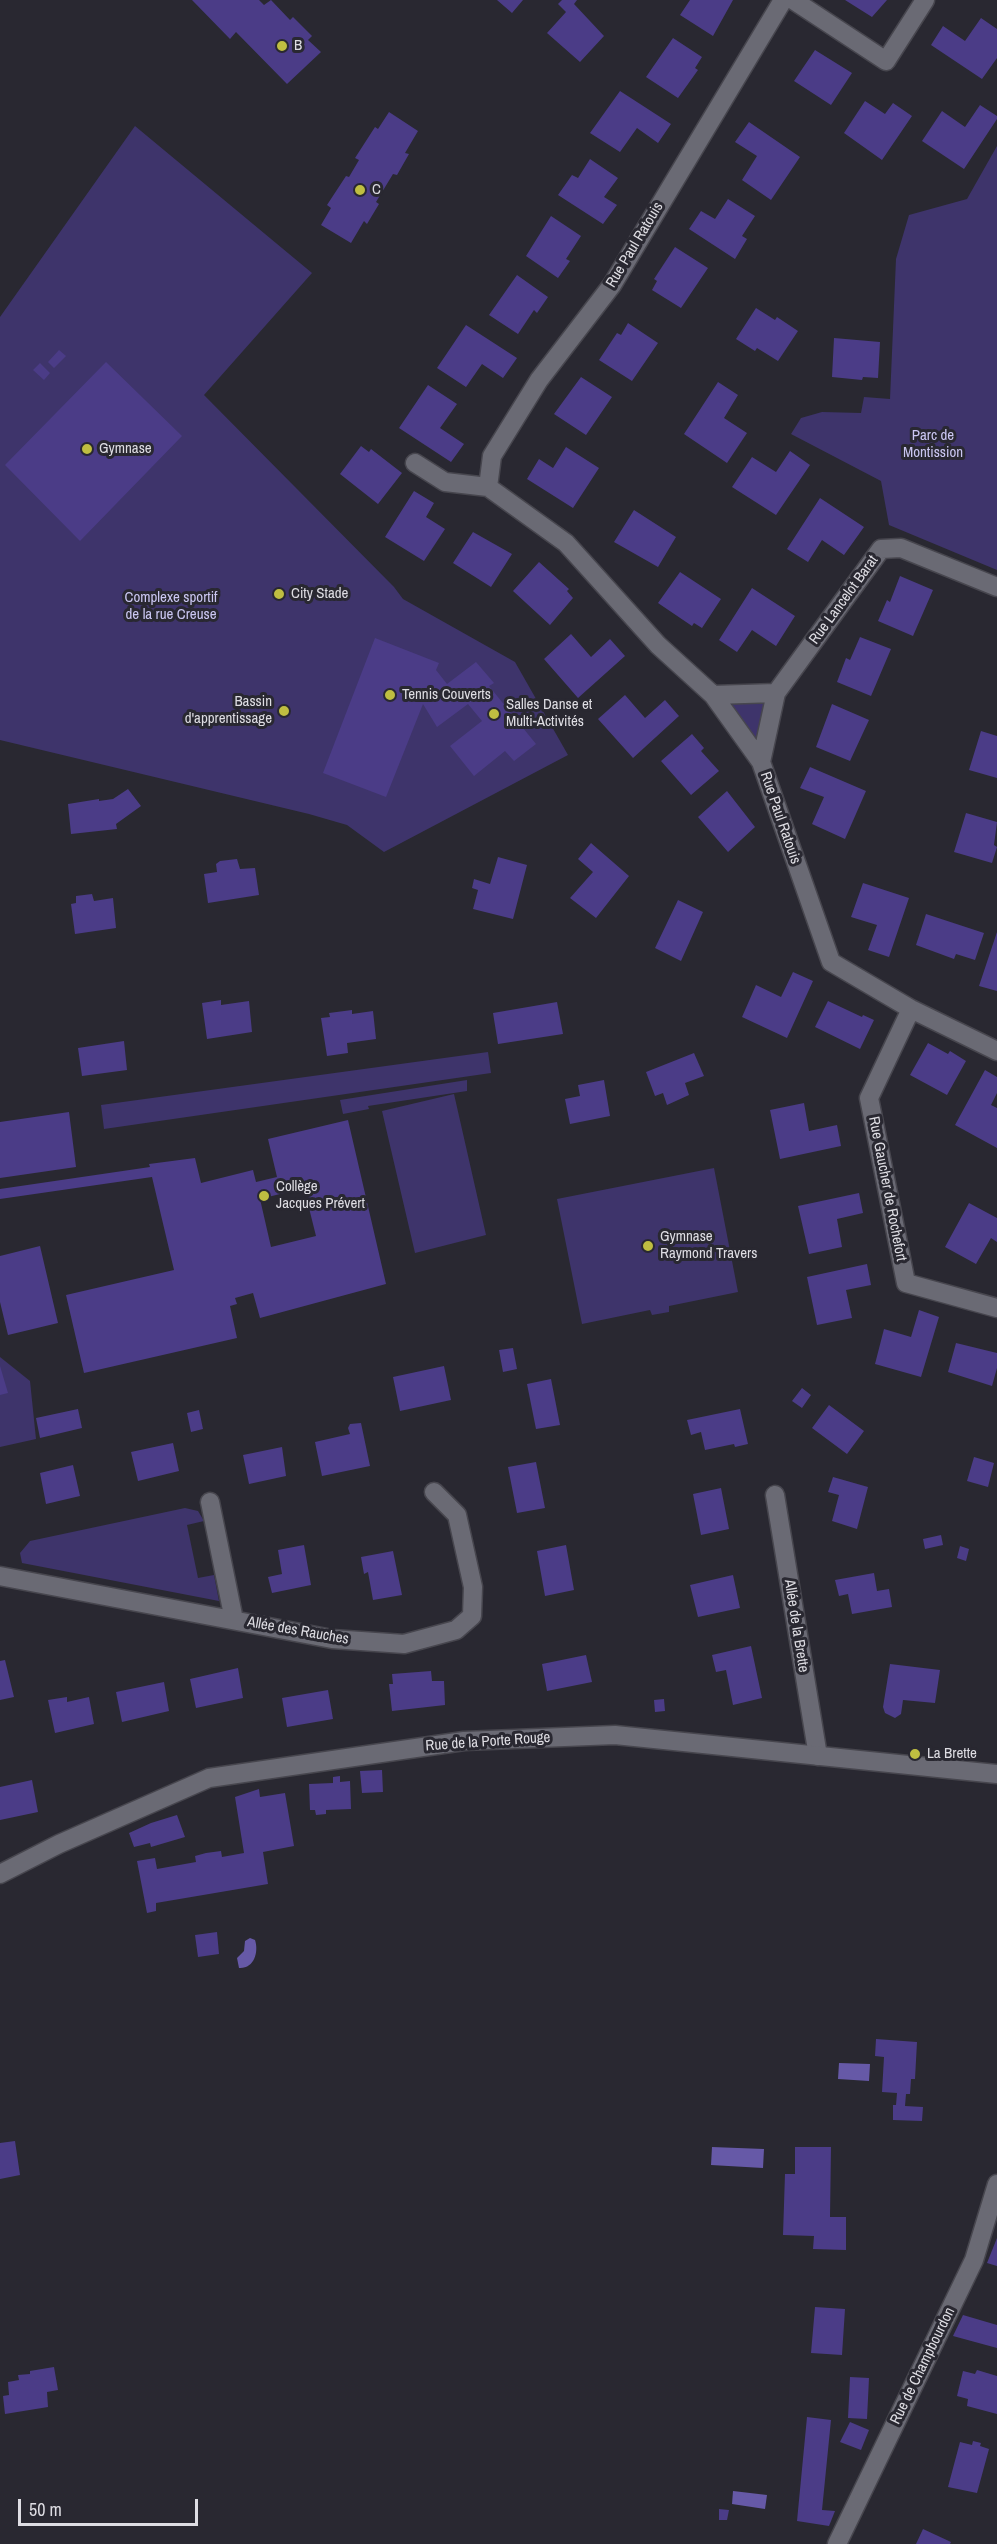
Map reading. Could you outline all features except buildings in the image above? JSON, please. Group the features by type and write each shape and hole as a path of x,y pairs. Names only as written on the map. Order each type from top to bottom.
{"street":[{"name":"Rue Paul Ratouis","path":"488,487 492,456 539,380 612,285 783,0"},
{"path":"793,0 886,61 925,0"},
{"name":"Rue Paul Ratouis","path":"415,464 445,482 488,487 566,543 658,645 713,695 761,762 831,962 911,1009 997,1051"},
{"name":"Rue Lancelot Barat","path":"761,762 776,693 881,549 901,548 997,587"},
{"path":"713,695 776,693"},
{"name":"Rue Gaucher de Rochefort","path":"911,1009 869,1098 906,1283 997,1308"},
{"name":"Allée des Rauches","path":"0,1576 332,1639 404,1644 456,1630 472,1616 473,1587 457,1515 434,1492"},
{"name":"Allée de la Brette","path":"775,1496 818,1756"},
{"name":"Allée des Rauches","path":"210,1502 234,1620"},
{"name":"Rue de la Porte Rouge","path":"0,1874 59,1844 209,1778 464,1741 615,1735 997,1774"},
{"name":"Rue de Champbourdon","path":"837,2544 974,2260 997,2184"}],"green space":[{"name":"Complexe sportif de la rue Creuse","path":"135,126 312,273 204,395 394,587 403,599 515,662 568,755 384,852 347,825 0,740 0,317"},
{"name":"Parc de Montission","path":"997,146 997,570 889,525 881,481 791,434 801,418 822,412 861,413 864,397 890,399 896,259 909,215 967,199"},
{"path":"776,693 761,762 713,695"},
{"path":"488,1052 491,1073 104,1129 101,1105"},
{"path":"467,1080 467,1091 368,1106 369,1109 343,1114 340,1100"},
{"path":"454,1094 486,1235 415,1253 382,1111"},
{"name":"Gymnase Raymond Travers","path":"714,1168 738,1292 669,1306 669,1312 652,1315 650,1310 582,1324 557,1199"},
{"path":"0,1357 30,1381 36,1439 0,1447"},
{"path":"185,1508 198,1511 204,1521 187,1525 198,1578 214,1575 219,1601 22,1563 20,1553 30,1541"}],"shaded area":[{"path":"250,1938 255,1940 256,1954 252,1963 239,1968 237,1958 244,1951 245,1941"},
{"path":"839,2063 870,2064 869,2081 838,2079"},
{"path":"712,2147 764,2149 763,2168 711,2165"},
{"path":"733,2491 767,2495 765,2509 732,2504"}],"place":[{"name":"B","path":"282,46"},
{"name":"C","path":"360,190"},
{"name":"Gymnase","path":"87,449"},
{"name":"City Stade","path":"279,594"},
{"name":"Tennis Couverts","path":"390,695"},
{"name":"Bassin d'apprentissage","path":"284,711"},
{"name":"Salles Danse et Multi-Activités","path":"494,714"},
{"name":"Collège Jacques Prévert","path":"264,1196"},
{"name":"Gymnase Raymond Travers","path":"648,1246"},
{"name":"La Brette","path":"915,1754"}]}
